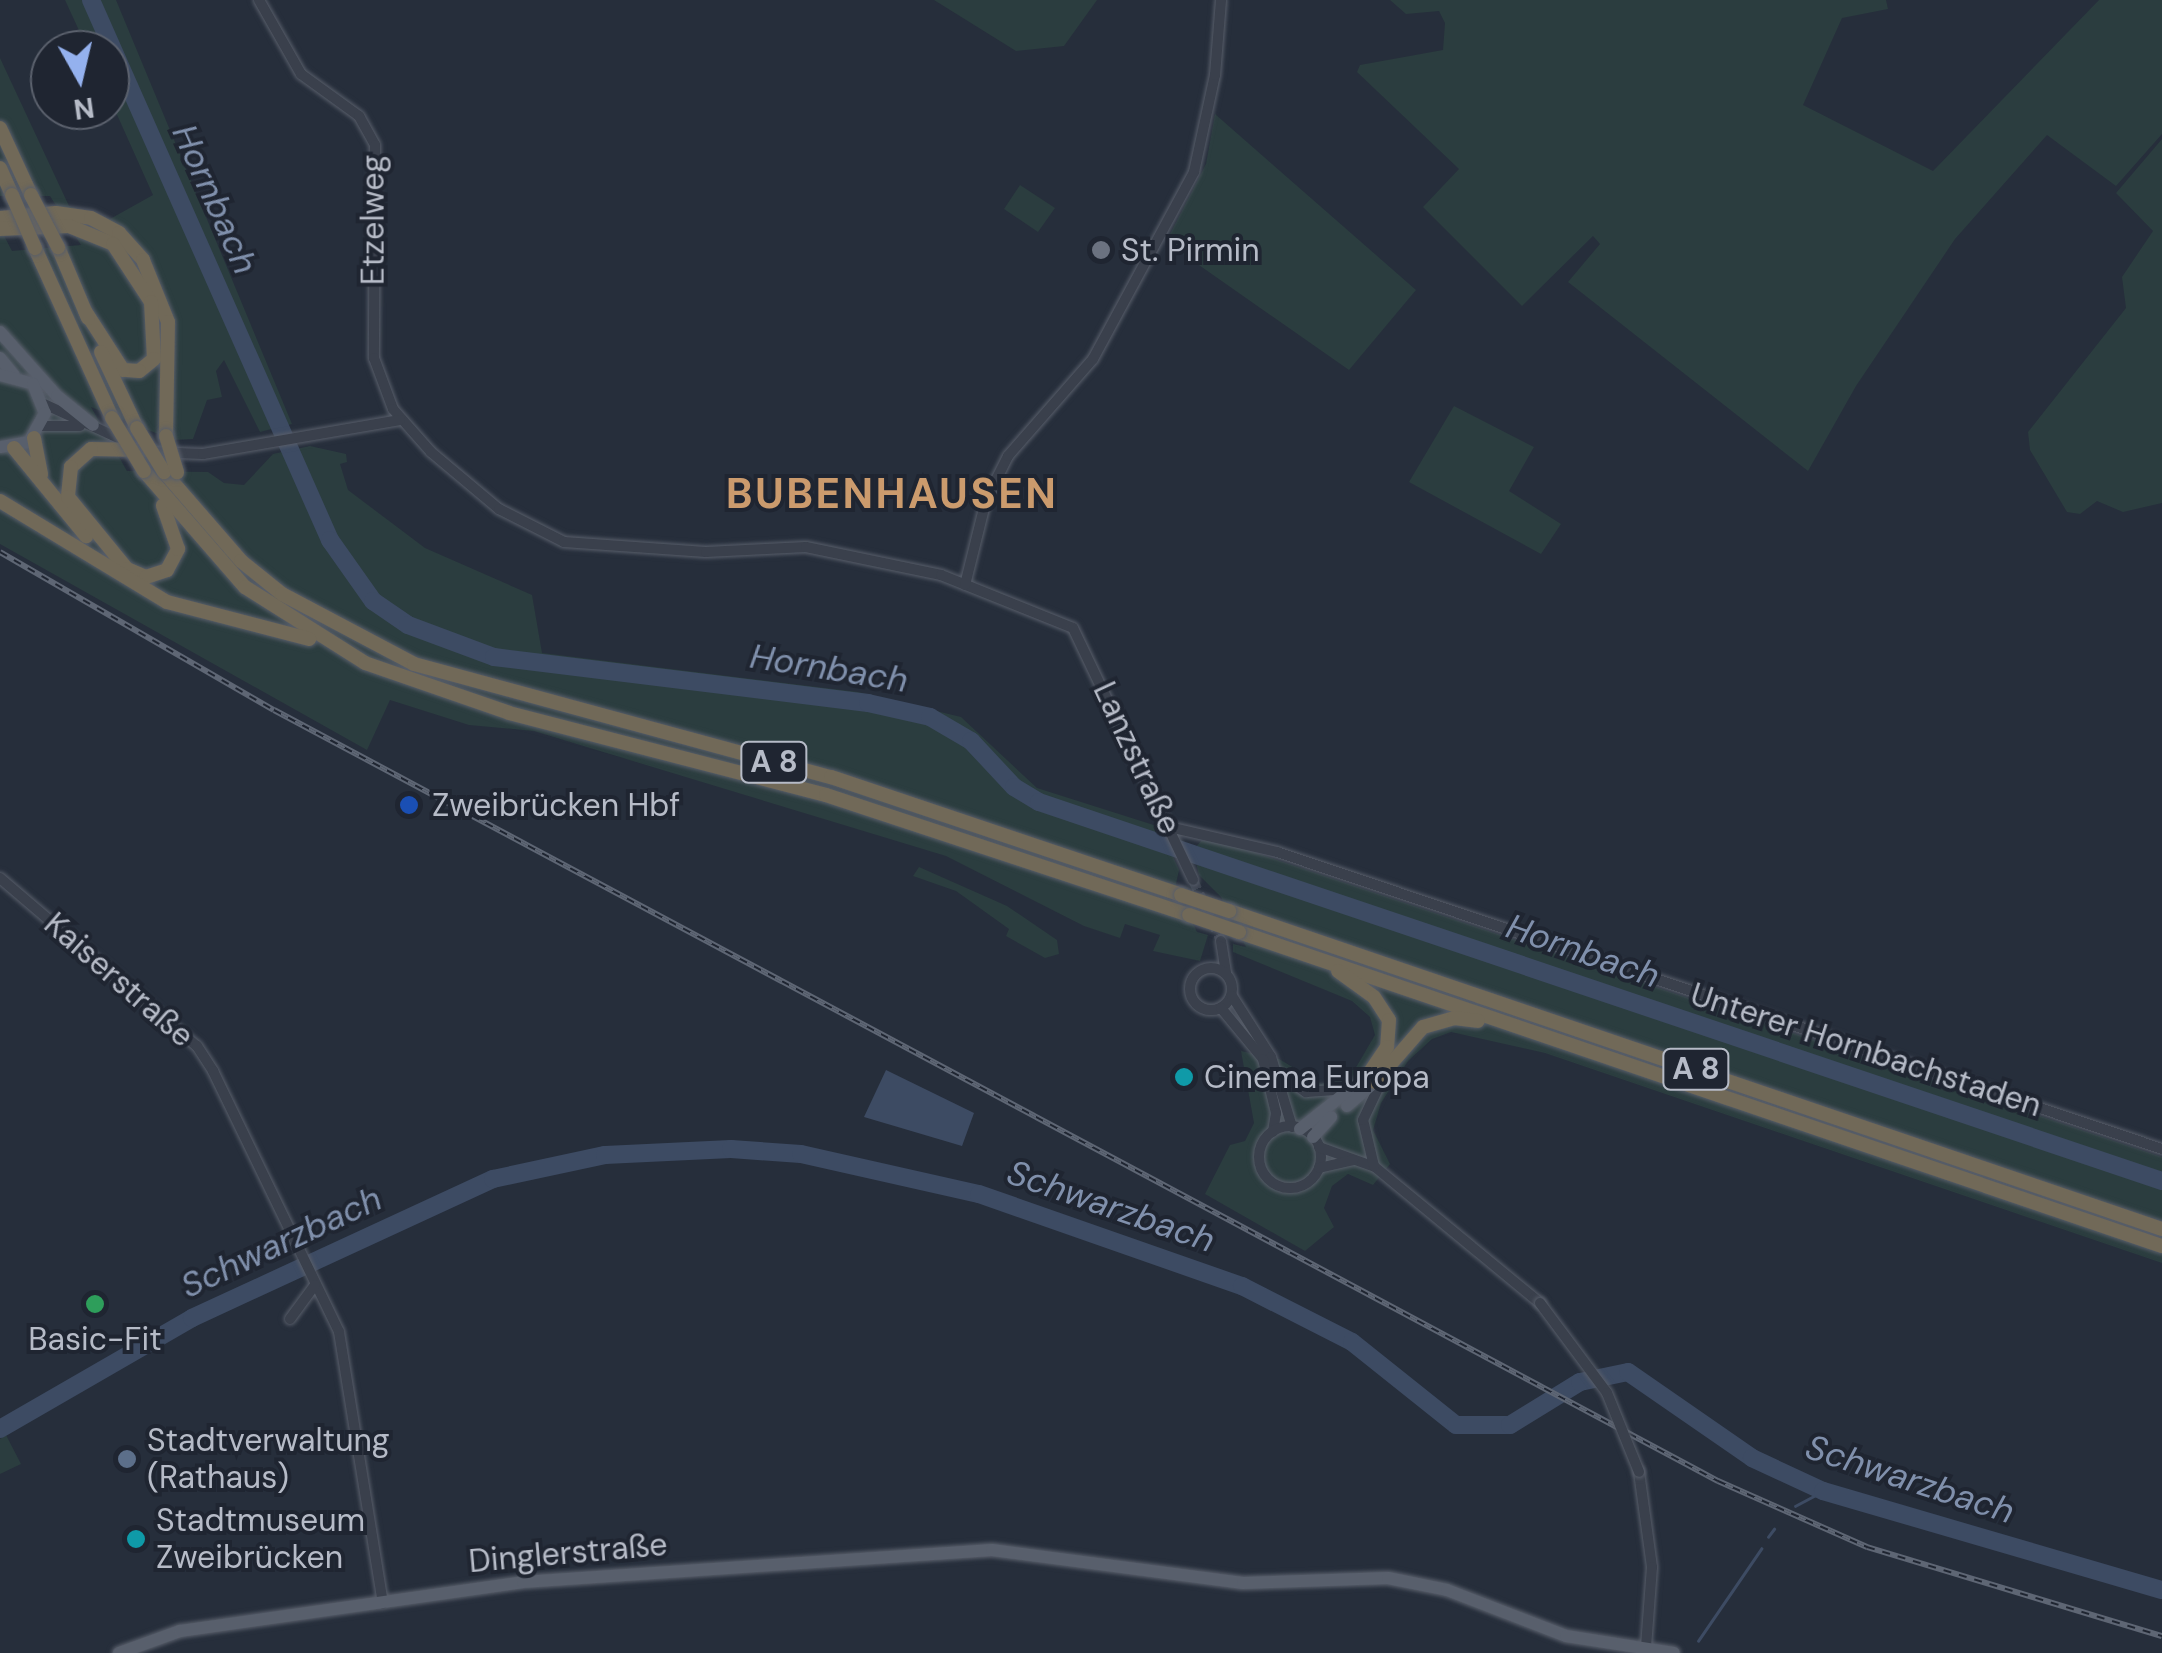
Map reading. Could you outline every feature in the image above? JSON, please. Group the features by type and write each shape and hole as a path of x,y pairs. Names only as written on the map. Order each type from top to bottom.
{"highway":[{"path":"0,128 58,247 137,428 171,472"},
{"name":"A 8","path":"0,168 112,418 160,496 245,587 329,644 441,692 826,795 2162,1246"},
{"path":"0,218 91,218 118,233 144,260 168,322 166,436 171,472"},
{"path":"0,229 68,226 113,244 151,302 154,360 140,371 124,370 85,311"},
{"path":"38,432 48,486 132,573 163,573 178,542 160,496"},
{"path":"7,448 120,576"},
{"path":"102,541 68,497 71,468 91,449 143,450"},
{"name":"A 8","path":"171,472 208,525 303,609 414,664 831,777 2162,1229"},
{"path":"0,501 167,602 329,644"},
{"path":"1330,963 1374,998 1389,1020 1387,1047 1374,1078"},
{"path":"1374,1078 1408,1038 1435,1022 1504,1023"}],"main road":[{"path":"0,332 57,396 93,425"},
{"path":"0,358 7,375 34,384 44,404 38,432 7,448"},
{"path":"1306,1135 1374,1078"},
{"name":"Dinglerstraße","path":"119,1653 152,1639 542,1580 992,1550 1243,1583 1388,1578 1448,1590 1566,1636 1674,1653"}],"street":[{"name":"Etzelweg","path":"260,0 301,74 360,116 378,153 372,345 400,420"},
{"path":"44,404 143,450 186,456 400,420 457,476 551,538 706,552 796,545 965,585 986,500 1008,456 1094,359 1189,183 1203,146 1221,0"},
{"path":"38,432 74,425 114,436"},
{"name":"Lanzstraße","path":"965,585 1081,636 1191,876"},
{"name":"Unterer Hornbachstaden","path":"1170,828 1277,852 2162,1150"},
{"name":"Kaiserstraße","path":"0,878 197,1046 341,1342 382,1603"},
{"path":"1232,996 1222,1008 1207,1010 1192,999 1192,979 1205,969 1220,941 1232,996 1277,1071 1319,1168"},
{"path":"1205,969 1226,973"},
{"path":"1222,1008 1263,1059 1276,1113 1273,1132 1260,1152 1270,1181 1302,1186 1319,1168 1350,1160 1378,1170"},
{"path":"1277,1071 1314,1094 1374,1078 1363,1120 1378,1170"},
{"path":"1273,1132 1306,1135 1378,1170 1540,1303 1606,1392 1639,1472 1647,1516 1650,1540 1646,1647"},
{"path":"290,1319 315,1284"}],"shaded area":[{"path":"65,0 116,0 128,30 79,30"},
{"path":"934,0 1097,0 1064,46 1016,51"},
{"path":"1390,0 1886,0 1888,9 1842,18 1803,105 1933,171 2099,0 2162,0 2162,134 2116,186 2047,135 1955,239 1856,386 1808,471 1568,282 1600,244 1593,236 1522,306 1423,207 1459,169 1357,72 1360,65 1443,50 1445,23 1439,11 1406,14"},
{"path":"130,34 292,424 260,432 224,360 216,371 222,397 207,400 193,439 173,440 91,407 127,471 208,472 224,483 244,485 273,454 310,446 346,454 347,462 340,464 348,490 425,548 532,595 542,653 858,692 961,717 1037,788 1160,827 1179,870 1176,884 1189,915 1197,932 1208,935 1200,961 1153,951 1160,935 1125,924 1120,938 1084,926 946,856 534,731 469,725 390,700 367,750 0,544 0,228 12,251 81,245 50,196 0,196 0,58 30,130 34,130 69,206 110,219 153,195 124,130 130,130"},
{"path":"1215,114 1416,290 1349,370 1166,242 1206,164"},
{"path":"2162,139 2162,503 2123,512 2097,501 2080,514 2067,512 2030,450 2028,432 2126,308 2122,277 2153,231 2116,193"},
{"path":"1020,185 1055,208 1038,232 1004,209"},
{"path":"1454,406 1534,447 1509,491 1561,524 1541,554 1409,482"},
{"path":"1201,841 1221,841 2162,1157 2162,1263 1545,1053 1451,1032 1432,1039 1408,1061 1381,1103 1373,1130 1390,1164 1373,1185 1348,1174 1332,1186 1324,1208 1334,1227 1305,1251 1205,1194 1230,1145 1245,1141 1254,1123 1241,1051 1279,1059 1321,1084 1355,1069 1375,1035 1370,1017 1352,1001 1233,952 1233,944 1246,947 1221,897 1199,875 1193,850"},
{"path":"919,867 1007,906 1057,940 1059,954 1045,958 1006,936 1009,929 956,891 913,876"},
{"path":"6,1435 21,1464 0,1474 0,1439"}],"water":[{"path":"886,1070 974,1113 962,1146 864,1117"}],"waterway":[{"name":"Hornbach","path":"91,0 330,540 373,601 408,625 494,657 868,703 930,717 971,741 1014,787 1039,802 2162,1181"},
{"name":"Schwarzbach","path":"0,1429 192,1318 493,1179 605,1155 731,1149 801,1154 979,1194 1242,1286 1352,1342 1456,1425 1510,1425 1580,1382 1628,1372 1752,1458 1823,1491 2162,1590"},
{"path":"1795,1506 1823,1491"},
{"path":"1768,1537 1774,1529"},
{"path":"1698,1641 1761,1549"}],"tunnel":[{"path":"1193,880 1221,941"}],"railway":[{"path":"0,552 274,710 1718,1481 1867,1547 2162,1636"}],"place":[{"name":"St. Pirmin","path":"1101,250"},
{"name":"Zweibrücken Hbf","path":"409,805"},
{"name":"Cinema Europa","path":"1184,1077"},
{"name":"Basic-Fit","path":"95,1304"},
{"name":"Stadtverwaltung (Rathaus)","path":"127,1459"},
{"name":"Stadtmuseum Zweibrücken","path":"136,1539"}],"district":[{"name":"BUBENHAUSEN","path":"892,494"}]}
